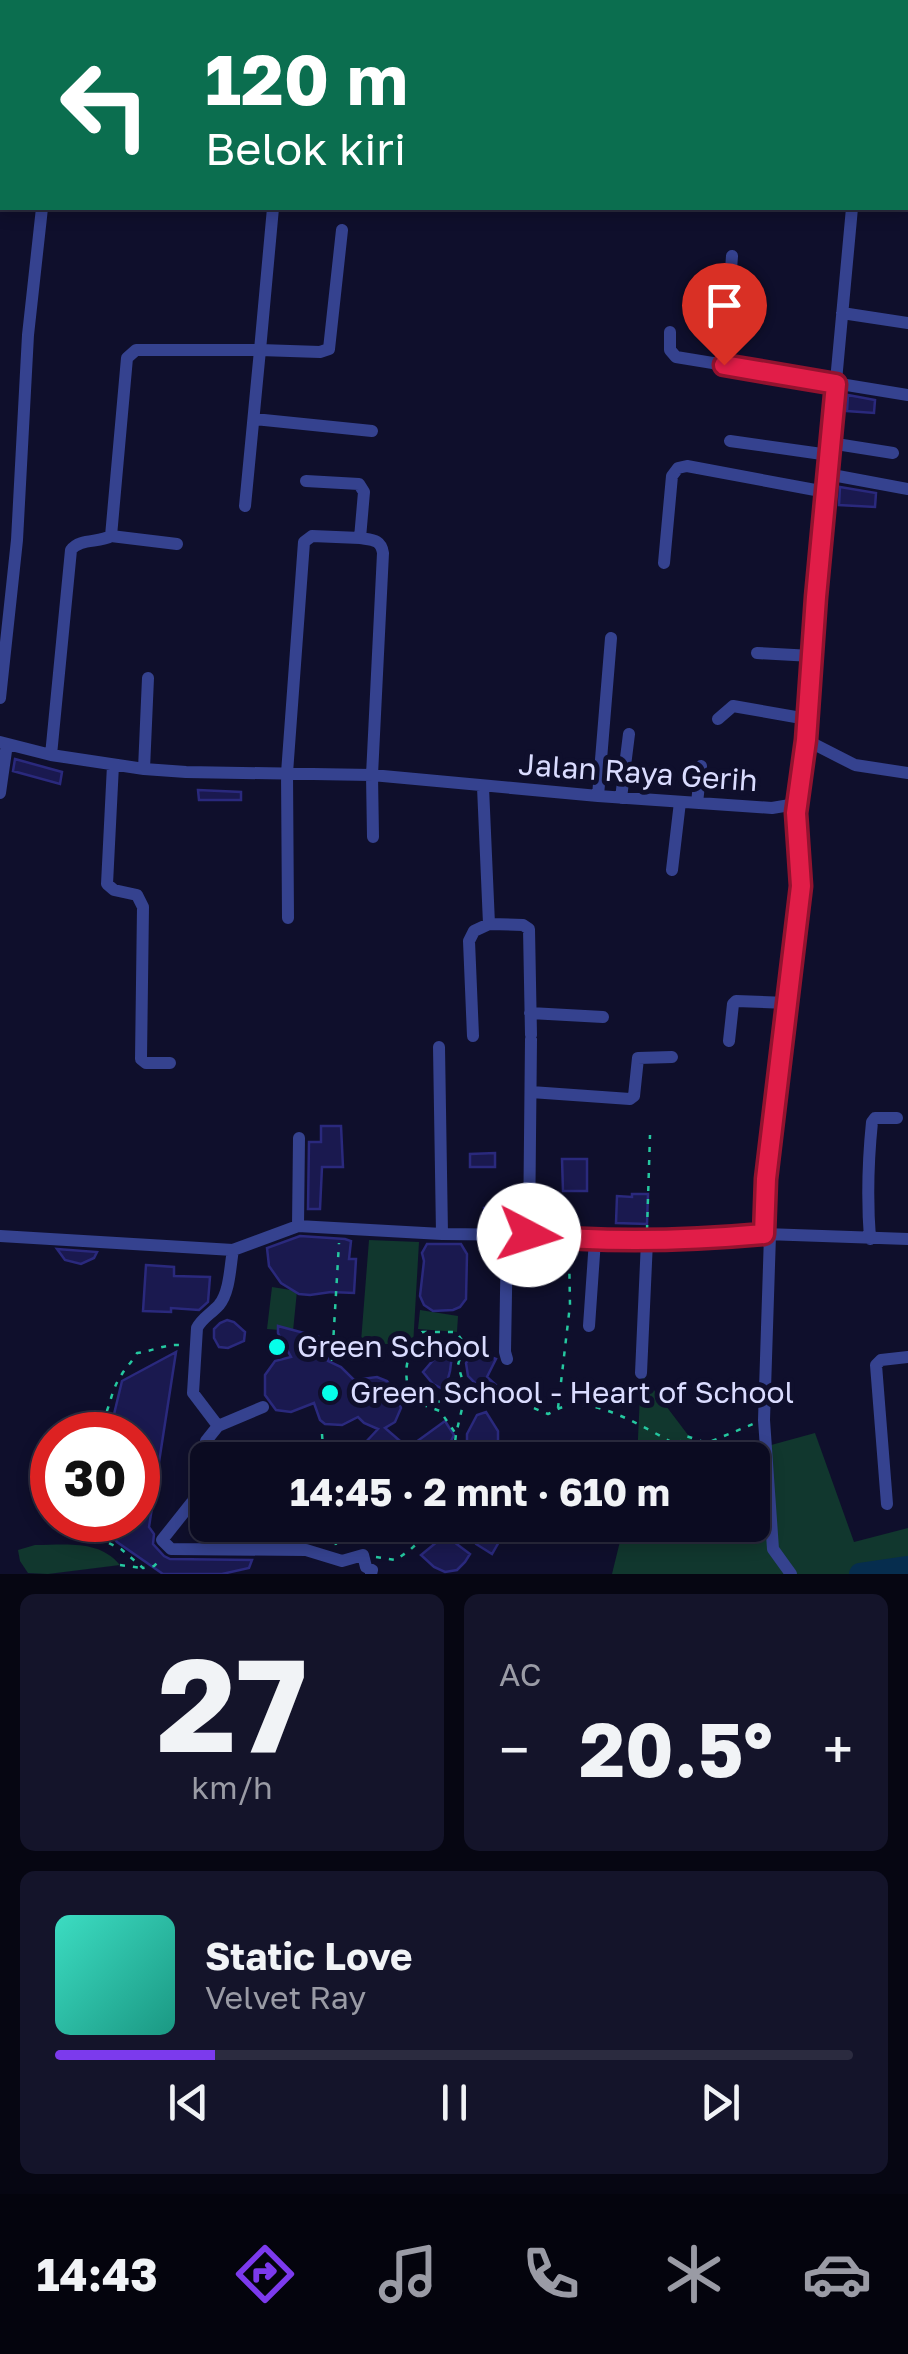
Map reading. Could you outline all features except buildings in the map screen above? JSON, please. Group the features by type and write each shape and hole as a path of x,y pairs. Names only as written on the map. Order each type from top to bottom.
{"street":[{"path":"0,698 16,540 28,335 42,210"},
{"path":"245,506 273,210"},
{"name":"Jalan Raya Gerih","path":"3,743 144,769 372,776 772,808 796,804 808,719 852,210"},
{"path":"111,536 127,358 136,350 329,349 342,230"},
{"path":"724,365 732,256"},
{"path":"842,312 908,323"},
{"path":"670,332 670,350 676,356 908,395"},
{"path":"254,420 372,432"},
{"path":"730,440 893,453"},
{"path":"664,563 672,476 678,468 687,466 826,492"},
{"path":"827,474 908,489"},
{"path":"306,481 362,487 360,538"},
{"path":"51,754 71,550 76,544 111,536 177,544"},
{"path":"288,918 287,773 304,542 312,536 377,540 382,546 372,837"},
{"path":"598,796 611,638"},
{"path":"757,653 812,656"},
{"path":"144,769 148,678"},
{"path":"718,719 728,707 736,706 808,719"},
{"path":"621,798 629,734"},
{"path":"806,740 855,764 908,772"},
{"path":"0,793 3,743"},
{"path":"112,765 108,884 114,890 138,895 143,908 141,1059 146,1064 170,1063"},
{"path":"697,802 701,766"},
{"path":"483,787 489,924"},
{"path":"672,870 680,802"},
{"path":"791,1574 773,1549 764,1420 766,1179 801,886 796,804"},
{"path":"473,1036 470,941 474,931 489,924 528,926 529,1235"},
{"path":"729,1041 736,1001 788,1003"},
{"path":"530,1013 604,1017"},
{"path":"439,1047 442,1234"},
{"path":"530,1092 630,1099 634,1096 638,1058 672,1056"},
{"path":"870,1239 872,1122 875,1118 897,1118"},
{"path":"298,1226 300,1138"},
{"path":"0,1236 233,1250 298,1226 595,1240 767,1234 908,1239"},
{"path":"507,1234 507,1359"},
{"path":"589,1326 595,1240"},
{"path":"641,1373 647,1241"},
{"path":"218,1426 194,1393 196,1345 199,1322 224,1298 233,1250"},
{"path":"887,1504 876,1364 908,1357"},
{"path":"263,1407 218,1426 206,1441 201,1478 193,1500 162,1540 170,1550 306,1550 340,1561 362,1555 371,1574"}],"path":[{"path":"647,1241 650,1134"},
{"path":"332,1361 340,1229"},
{"path":"558,1409 570,1305 569,1239"},
{"path":"409,1394 406,1362 422,1332 456,1332 464,1344 458,1364 466,1392 455,1442"},
{"path":"107,1412 122,1374 137,1353 166,1344 196,1345"},
{"path":"397,1397 409,1394 442,1402 454,1389 466,1392"},
{"path":"510,1398 548,1414 566,1405 591,1405 677,1445 686,1436 707,1443 764,1420"},
{"path":"426,1400 426,1406 440,1412 456,1434"},
{"path":"322,1434 323,1442"},
{"path":"109,1542 143,1568"},
{"path":"335,1542 340,1561"},
{"path":"371,1542 362,1555 396,1560 417,1542"},
{"path":"150,1574 170,1550"},
{"path":"120,1565 154,1566"}],"green space":[{"path":"369,1240 419,1242 413,1346 361,1342"},
{"path":"272,1287 297,1291 293,1331 267,1329"},
{"path":"420,1310 458,1316 457,1332 418,1329"},
{"path":"641,1373 693,1442 638,1442"},
{"path":"815,1433 854,1542 908,1528 908,1574 612,1574 620,1542 770,1542 770,1445"},
{"path":"35,1545 92,1547 120,1565 28,1573 18,1550"}],"waterway":[{"path":"860,1574 908,1567"}],"place":[{"name":"Green School","path":"277,1347"},
{"name":"Green School - Heart of School","path":"330,1393"}],"route":[{"path":"529,1235 647,1241 764,1234 766,1179 801,886 796,813 806,740 836,384 724,365"}]}
